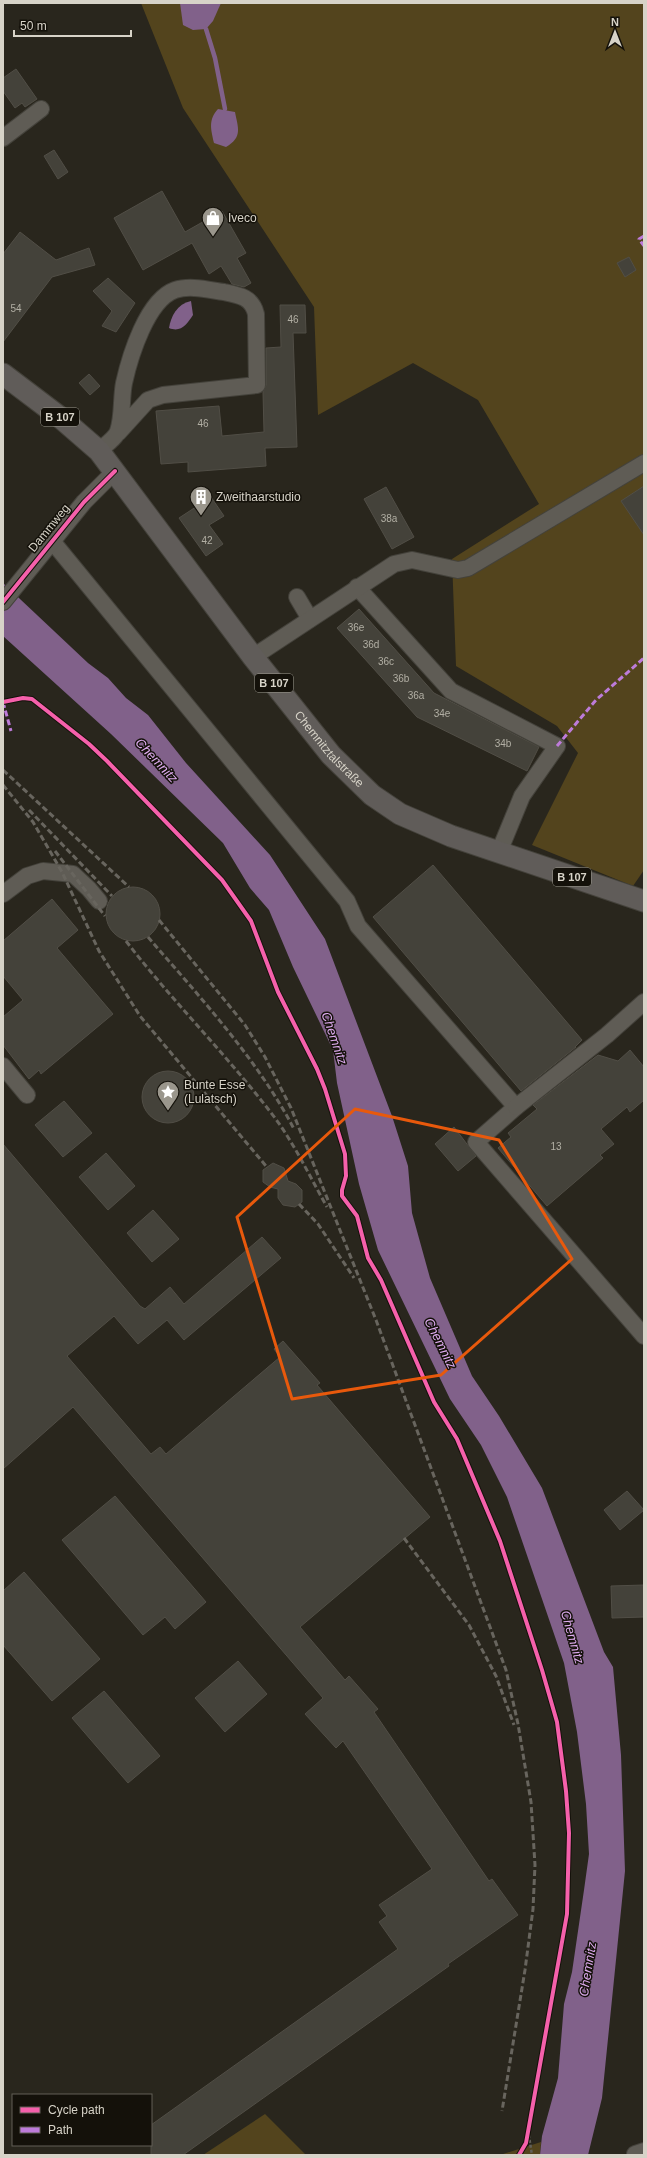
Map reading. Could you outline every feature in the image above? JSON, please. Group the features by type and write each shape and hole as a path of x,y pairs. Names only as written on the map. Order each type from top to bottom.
{"main road":[{"name":"Chemnitztalstraße","path":"3,374 61,418 99,450 171,550 253,657 331,755 372,795 418,823 644,901"}],"street":[{"path":"3,138 41,109"},
{"path":"99,450 118,433 148,400 163,395 257,385 256,314 254,306 248,299 237,295 196,288 176,290 164,296 157,303 137,341 126,376 118,433"},
{"path":"253,657 394,564 412,560 458,570 468,568 644,463"},
{"name":"Dammweg","path":"3,602 84,502 115,471"},
{"path":"52,540 347,901 358,926 516,1107"},
{"path":"357,587 451,691 557,746 522,796 499,852"},
{"path":"297,597 310,619"},
{"path":"3,894 27,876 43,871 73,874 89,888 99,901"},
{"path":"644,1002 607,1035 516,1107 476,1142 644,1336"},
{"path":"3,1066 27,1095"}],"path":[{"path":"526,2143 528,2130"},
{"path":"528,2130 532,2155"}],"highlighted area":[{"path":"355,1109 499,1140 572,1259 441,1375 292,1399 237,1217"}],"shaded area":[{"path":"141,3 644,3 644,870 633,886 532,845 578,753 557,726 456,666 452,559 539,504 478,400 413,363 318,415 314,307 183,108"},
{"path":"265,2114 306,2155 203,2155"},
{"path":"541,2142 540,2155 500,2155"}],"water":[{"path":"180,3 221,3 213,21 206,29 193,30 183,25"},
{"path":"218,109 235,112 238,127 237,136 235,140 226,147 214,143 211,129 213,117"},
{"path":"191,301 193,315 188,322 183,327 177,329 169,328 171,319 178,308"},
{"name":"Chemnitz","path":"3,583 88,663 108,678 126,698 148,715 186,763 270,855 325,939 392,1116 408,1166 412,1213 430,1278 472,1376 499,1416 542,1488 604,1652 613,1667 621,1755 625,1871 602,2098 588,2155 540,2155 542,2136 558,2078 564,2004 572,1972 589,1854 586,1804 577,1732 564,1663 507,1497 481,1445 450,1399 378,1250 359,1184 337,1083 333,1050 293,967 269,910 250,888 223,843 111,734 3,636"}],"building":[{"path":"16,69 37,99 25,107 22,103 15,108 3,91 3,78"},
{"path":"54,150 68,172 58,179 44,156"},
{"path":"162,191 185,232 222,211 246,253 237,258 251,283 244,287 232,284 221,266 209,274 192,243 143,270 114,218"},
{"path":"20,232 56,260 89,248 95,265 52,277 3,342 3,254"},
{"path":"629,257 636,270 625,277 617,263"},
{"path":"108,278 135,303 116,332 102,326 112,311 93,291"},
{"path":"280,305 305,305 306,333 293,333 297,447 265,448 266,466 188,472 188,462 161,464 156,411 219,406 222,436 264,432 263,392 266,385 266,348 281,347"},
{"path":"89,374 100,386 90,395 79,383"},
{"path":"644,486 644,535 621,501"},
{"path":"386,487 414,537 392,549 364,499"},
{"name":"Zweithaarstudio","path":"211,497 224,516 209,525 223,544 206,556 179,518"},
{"path":"359,609 434,693 539,747 527,771 417,717 337,628"},
{"path":"433,865 582,1040 576,1047 521,1091 373,917"},
{"path":"128,887 138,887 148,891 156,899 160,909 160,919 156,929 148,937 138,941 128,941 118,937 110,929 106,919 106,909 110,899 118,891"},
{"path":"52,899 78,930 57,948 113,1014 41,1074 39,1070 29,1079 3,1045 3,1017 23,1000 3,976 3,941"},
{"path":"630,1050 644,1067 644,1100 630,1112 627,1107 601,1129 614,1144 600,1155 603,1158 547,1206 498,1148 511,1137 508,1133 537,1109 533,1105 598,1055 618,1061"},
{"path":"168,1071 178,1073 186,1079 192,1087 194,1097 192,1107 186,1115 178,1121 168,1123 158,1121 150,1115 144,1107 142,1097 144,1087 150,1079 158,1073"},
{"path":"64,1101 92,1133 63,1157 35,1125"},
{"path":"454,1127 476,1156 458,1171 435,1144"},
{"path":"3,1144 140,1306 145,1309 170,1287 184,1304 262,1237 281,1258 184,1340 167,1320 138,1344 114,1316 67,1356 151,1454 160,1447 166,1454 280,1357 274,1349 283,1341 320,1383 317,1385 430,1517 300,1627 345,1680 349,1676 378,1709 374,1712 489,1881 492,1879 518,1915 448,1964 449,1966 183,2155 151,2155 152,2124 398,1949 379,1922 387,1916 379,1905 432,1869 343,1741 336,1748 305,1714 323,1698 73,1407 3,1469"},
{"path":"106,1153 135,1186 108,1210 79,1177"},
{"path":"273,1163 284,1168 288,1181 296,1184 302,1190 302,1202 295,1207 283,1205 278,1198 278,1189 270,1187 263,1182 263,1170"},
{"path":"153,1210 179,1239 152,1262 127,1233"},
{"path":"627,1491 644,1510 620,1530 604,1510"},
{"path":"115,1496 206,1602 175,1629 165,1617 143,1635 62,1540"},
{"path":"24,1572 100,1659 52,1701 3,1645 3,1591"},
{"path":"644,1585 644,1617 612,1618 611,1586"},
{"path":"238,1661 267,1694 225,1732 195,1698"},
{"path":"104,1691 160,1756 128,1783 72,1718"}],"waterway":[{"path":"206,29 215,58 225,109"}],"railway":[{"path":"3,770 129,887"},
{"path":"3,785 33,822 62,872 99,951 140,1016 266,1166"},
{"path":"29,810 112,896"},
{"path":"55,851 105,916"},
{"path":"159,920 245,1025 265,1057 291,1108 376,1320 506,1670 518,1724 531,1802 535,1865 533,1909 525,1970 502,2111"},
{"path":"148,937 227,1029 263,1078 294,1129"},
{"path":"126,941 162,986 257,1095 275,1118 296,1150 327,1207"},
{"path":"299,1204 318,1224 354,1278"},
{"path":"404,1538 469,1625 496,1676 514,1725"}],"marked path":[{"path":"644,236 639,239 644,246"},
{"path":"557,746 596,700 644,658"},
{"path":"3,702 11,731"}],"cycle path":[{"path":"3,602 84,502 115,471"},
{"path":"3,702 23,698 32,699 89,744 222,880 251,921 278,992 317,1069 325,1089 345,1154 346,1176 342,1196 357,1216 368,1258 381,1280 434,1402 457,1439 500,1541 542,1670 557,1722 566,1791 569,1833 567,1914 526,2143 519,2155"}],"place":[{"name":"Iveco","path":"213,238"},
{"name":"Zweithaarstudio","path":"201,516"},
{"name":"Bunte Esse (Lulatsch)","path":"168,1112"}]}
